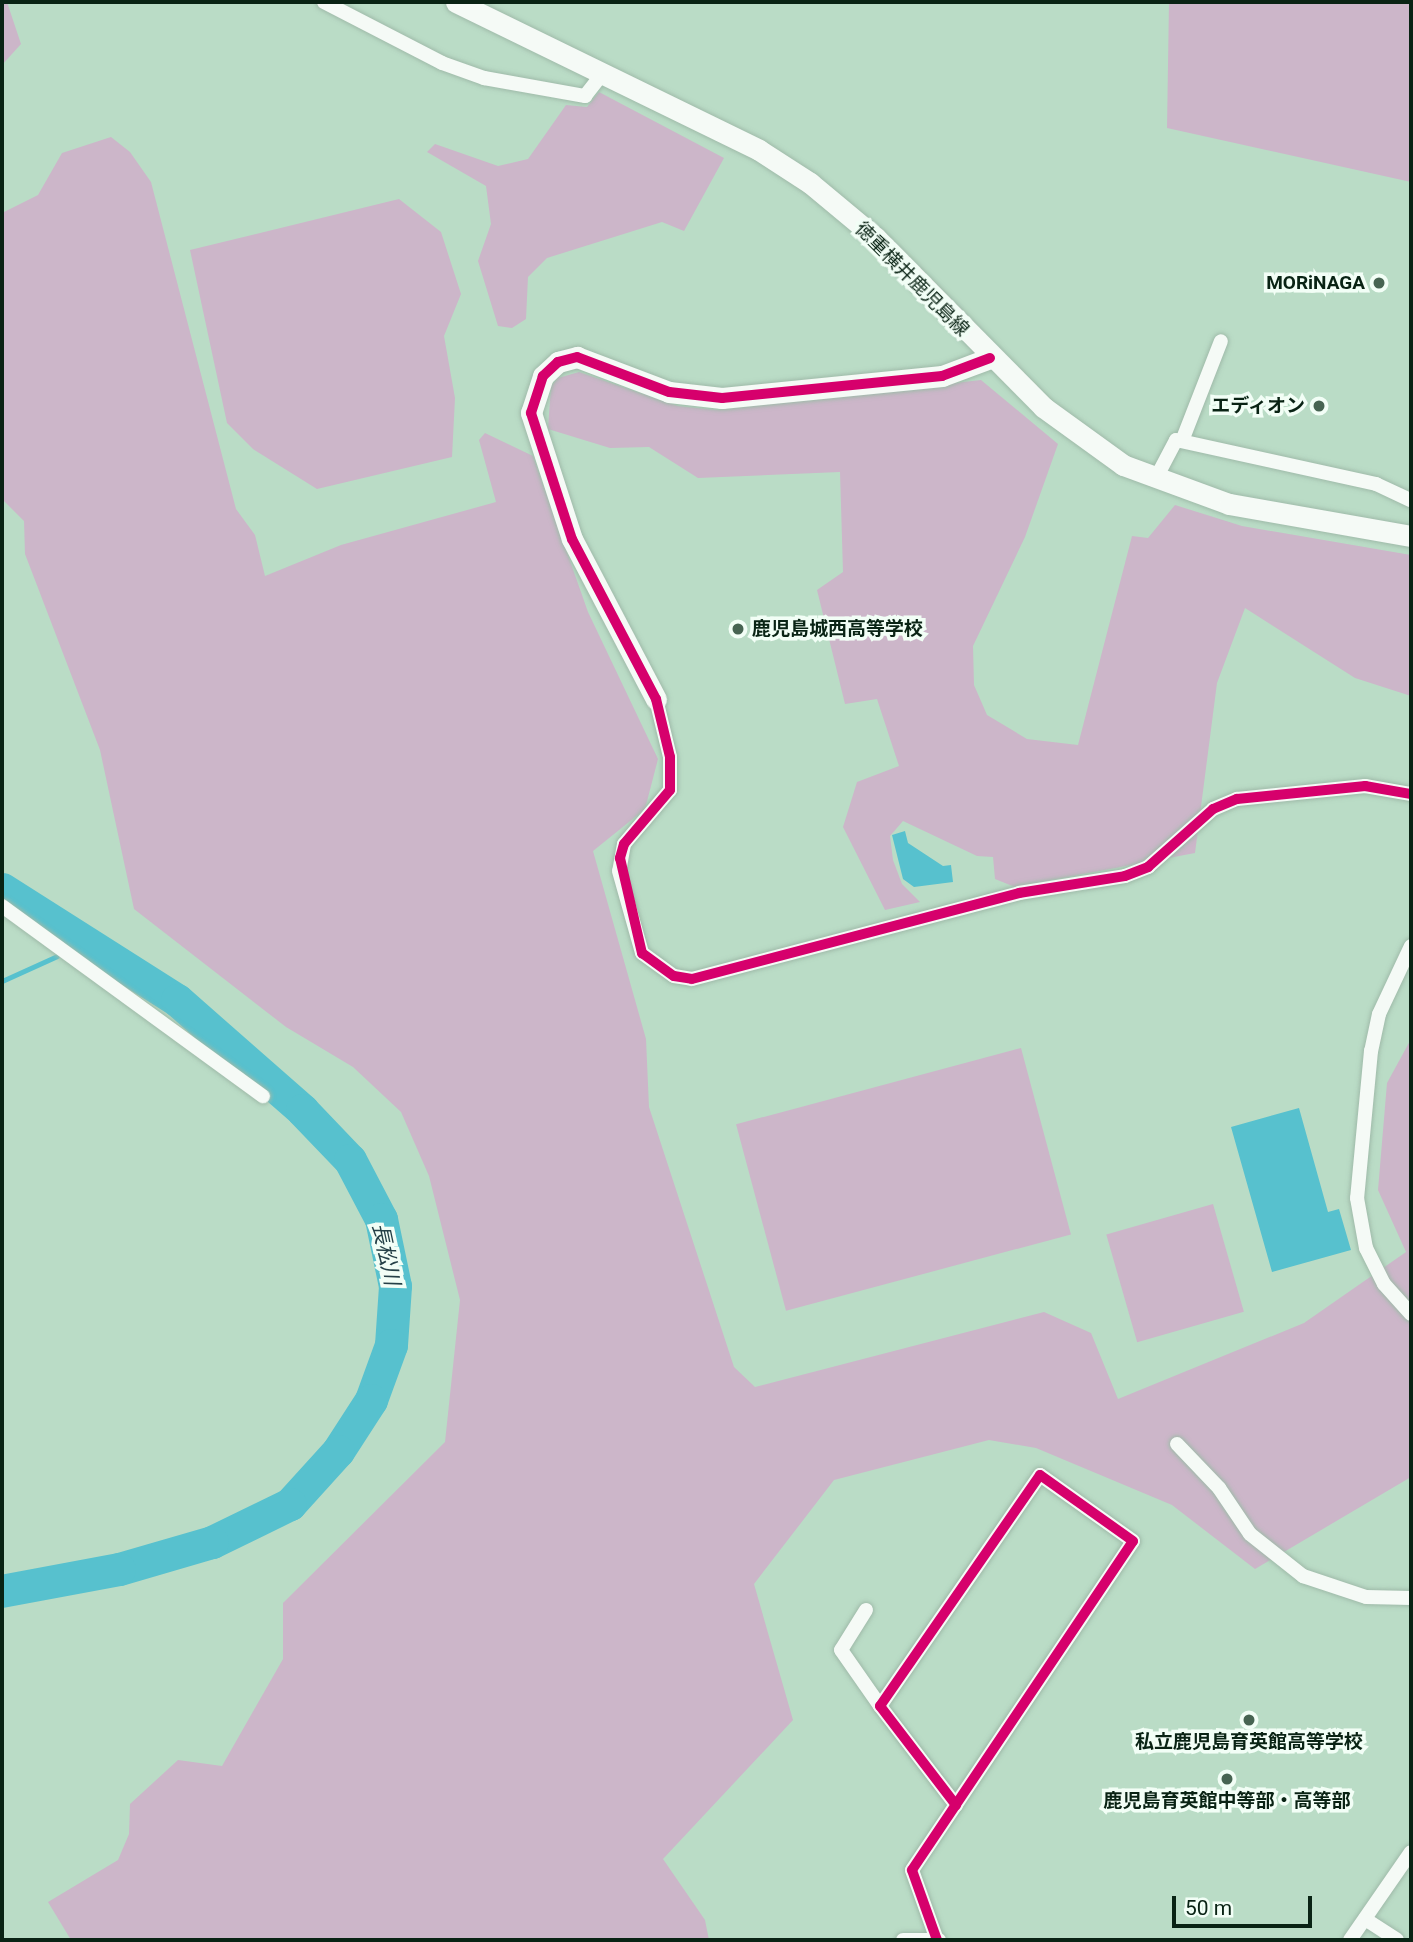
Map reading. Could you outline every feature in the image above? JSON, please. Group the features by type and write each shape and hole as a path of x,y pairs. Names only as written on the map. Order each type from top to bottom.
{"main road":[{"name":"徳重横井鹿児島線","path":"456,2 759,150 810,183 876,238 990,358 1097,448 1155,480 1276,515 1411,536"},
{"path":"656,699 572,539 531,413 542,376 558,362 577,357 669,392 722,398 943,376 990,358"}],"street":[{"path":"326,2 442,63 484,78 584,96 602,74"},
{"path":"1182,441 1221,341"},
{"path":"1155,480 1176,440 1376,484 1411,500"},
{"path":"656,699 670,757 670,790 624,844 620,871 642,953 665,972 692,979 1019,893 1125,876 1148,867 1213,809 1237,799 1365,786 1411,794"},
{"path":"2,906 262,1096"},
{"path":"1411,946 1380,1014 1371,1051 1357,1198 1366,1248 1384,1284 1411,1314"},
{"path":"1177,1444 1219,1488 1250,1534 1303,1576 1366,1597 1411,1598"},
{"path":"880,1706 1040,1475 1133,1541 912,1870 938,1940 904,1940"},
{"path":"866,1610 841,1650 956,1805"},
{"path":"1350,1940 1411,1852"},
{"path":"1365,1919 1397,1940"}],"shaded area":[{"path":"2,2 7,2 21,44 2,65"},
{"path":"1169,2 1411,2 1411,182 1167,128"},
{"path":"599,92 724,158 684,231 662,222 547,258 528,277 526,319 512,328 498,326 478,261 491,224 486,186 427,152 435,144 498,166 528,159 566,105 587,107"},
{"path":"111,137 130,152 151,182 236,509 255,535 265,576 341,545 496,502 479,440 485,433 533,456 588,612 658,759 645,809 593,851 646,1039 649,1107 734,1367 755,1387 1044,1312 1091,1333 1118,1399 1304,1323 1406,1252 1378,1190 1387,1083 1411,1039 1411,1477 1255,1569 1172,1505 1036,1448 989,1440 834,1480 754,1584 793,1720 663,1859 705,1920 709,1940 71,1940 48,1902 118,1860 129,1834 130,1804 178,1760 222,1766 283,1659 283,1603 445,1442 460,1300 429,1176 401,1112 353,1067 286,1027 134,909 100,750 25,554 24,521 2,499 2,213 38,195 62,153"},
{"path":"399,199 441,232 461,294 444,336 455,398 452,457 317,489 253,449 227,423 190,250"},
{"path":"579,372 678,406 717,410 981,380 1058,444 1025,537 973,646 974,685 987,715 1027,739 1078,745 1132,536 1148,538 1175,505 1242,526 1411,555 1411,696 1355,678 1245,608 1217,683 1195,853 1015,887 995,879 993,857 977,856 903,821 890,836 893,860 902,884 920,902 885,910 843,827 857,782 899,766 877,699 845,704 817,590 843,572 840,472 698,478 649,447 610,448 548,429 551,386 558,378"},
{"path":"1021,1048 1071,1234 786,1311 736,1124"},
{"path":"1213,1204 1244,1312 1137,1342 1106,1235"}],"water":[{"path":"905,831 908,843 943,866 951,865 953,882 914,887 903,879 892,835"},
{"path":"1299,1108 1328,1212 1339,1209 1351,1250 1272,1272 1231,1127"}],"waterway":[{"name":"長松川","path":"2,889 177,1000 302,1110 350,1160 381,1219 395,1286 391,1345 371,1400 338,1451 290,1504 212,1542 119,1569 2,1591"},
{"path":"2,981 57,956"}],"cycle path":[{"path":"990,358 942,376 722,398 669,392 577,357 558,362 543,376 531,413 572,539 656,699 670,757 670,790 624,844 620,858 642,953 674,976 692,979 1019,893 1125,876 1148,867 1213,809 1237,799 1365,786 1411,794"},
{"path":"937,1940 912,1870 1133,1541 1040,1475 880,1706 956,1805"}],"place":[{"name":"MORiNAGA","path":"1379,283"},
{"name":"エディオン","path":"1319,406"},
{"name":"鹿児島城西高等学校","path":"738,629"},
{"name":"私立鹿児島育英館高等学校","path":"1249,1720"},
{"name":"鹿児島育英館中等部・高等部","path":"1227,1779"}]}
